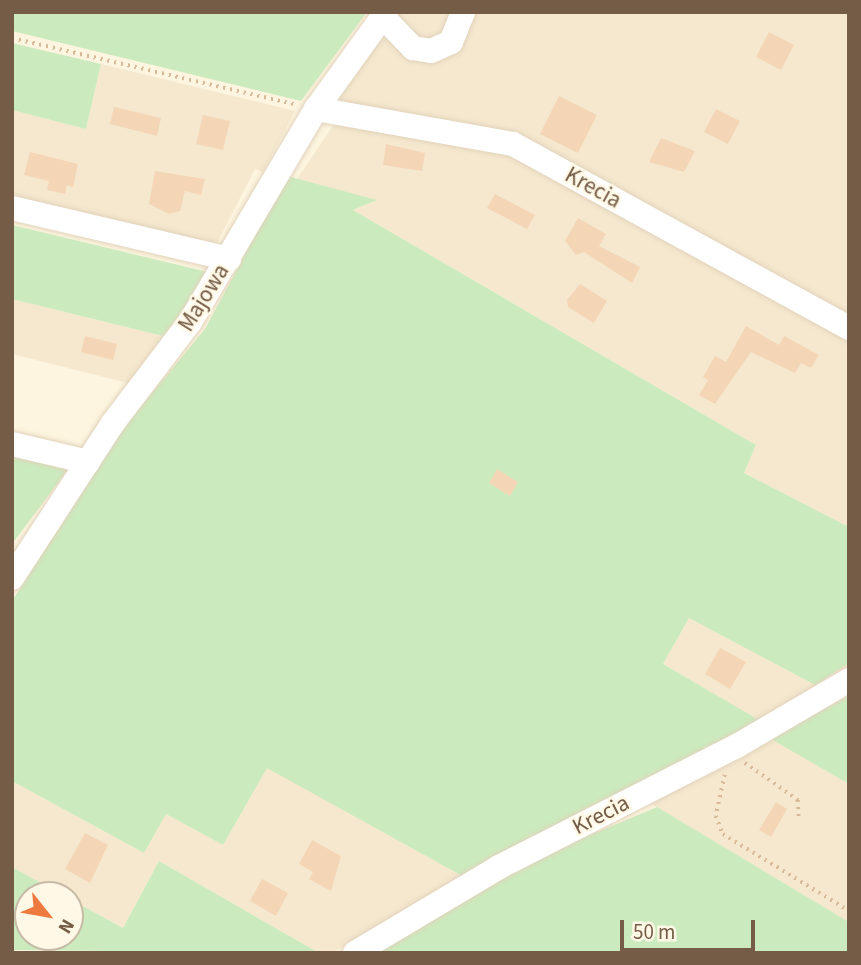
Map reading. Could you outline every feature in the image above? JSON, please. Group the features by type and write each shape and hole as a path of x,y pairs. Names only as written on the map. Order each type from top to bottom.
{"street":[{"path":"384,14 413,48 431,51 452,42 463,12"},
{"name":"Majowa","path":"12,578 88,462 190,322 316,110 384,14"},
{"name":"Krecia","path":"316,110 513,144 849,328"},
{"path":"12,208 229,259"},
{"path":"12,444 88,462"},
{"name":"Krecia","path":"355,953 499,867 735,747 849,680"}],"path":[{"path":"12,38 316,110"},
{"path":"735,747 750,772 798,800 799,818"},
{"path":"735,747 719,793 716,816 723,834 849,911"}],"shaded area":[{"path":"380,12 849,12 849,527 744,473 756,445 353,210 375,201 297,179 345,108 336,94"},
{"path":"101,64 295,111 263,172 255,169 216,245 12,196 12,110 86,129"},
{"path":"12,299 163,336 128,383 12,354"},
{"path":"689,618 815,685 849,663 849,696 772,739 849,784 849,922 628,790 758,720 663,664"},
{"path":"267,767 464,877 332,953 319,953 159,861 123,928 84,907 84,881 37,881 12,867 12,781 144,853 166,814 223,845"}],"green space":[{"path":"12,12 367,12 301,101 12,31"},
{"path":"12,43 101,64 86,129 12,110"},
{"path":"287,176 377,200 353,210 756,445 744,473 849,527 849,663 815,685 689,618 663,664 759,720 464,877 267,768 223,845 166,814 144,853 12,781 12,601 123,428 205,329"},
{"path":"12,225 212,273 163,336 12,299"},
{"path":"12,454 69,468 12,544"},
{"path":"849,696 849,784 771,739"},
{"path":"657,807 849,922 849,953 374,953 538,857"},
{"path":"159,861 319,953 84,951 84,907 123,928"},
{"path":"12,867 38,881 14,881 14,950 12,950"}],"building":[{"path":"769,32 794,45 781,70 756,57"},
{"path":"559,96 597,115 578,153 540,134"},
{"path":"114,107 161,118 157,136 110,124"},
{"path":"716,109 740,121 728,144 704,132"},
{"path":"203,115 230,121 223,150 196,144"},
{"path":"661,138 695,151 684,172 649,162"},
{"path":"386,144 425,153 422,171 383,165"},
{"path":"30,152 78,164 73,187 67,185 65,194 47,190 49,181 24,175"},
{"path":"155,171 205,179 201,195 185,191 180,211 169,214 149,204"},
{"path":"495,194 535,215 527,229 487,208"},
{"path":"578,218 606,234 599,246 640,267 632,283 584,252 576,255 565,241"},
{"path":"580,284 607,301 594,323 568,307 567,300"},
{"path":"746,326 779,345 784,336 819,355 811,368 801,363 795,373 751,352 715,404 699,395 708,380 703,377 715,356 726,362"},
{"path":"85,336 117,344 113,360 81,352"},
{"path":"497,469 518,482 510,496 489,483"},
{"path":"720,648 746,662 730,689 705,674"},
{"path":"776,802 787,809 771,837 759,830"},
{"path":"85,833 108,845 90,883 65,869"},
{"path":"312,840 341,856 331,891 309,879 313,872 299,864"},
{"path":"262,879 288,893 276,916 250,901"}]}
